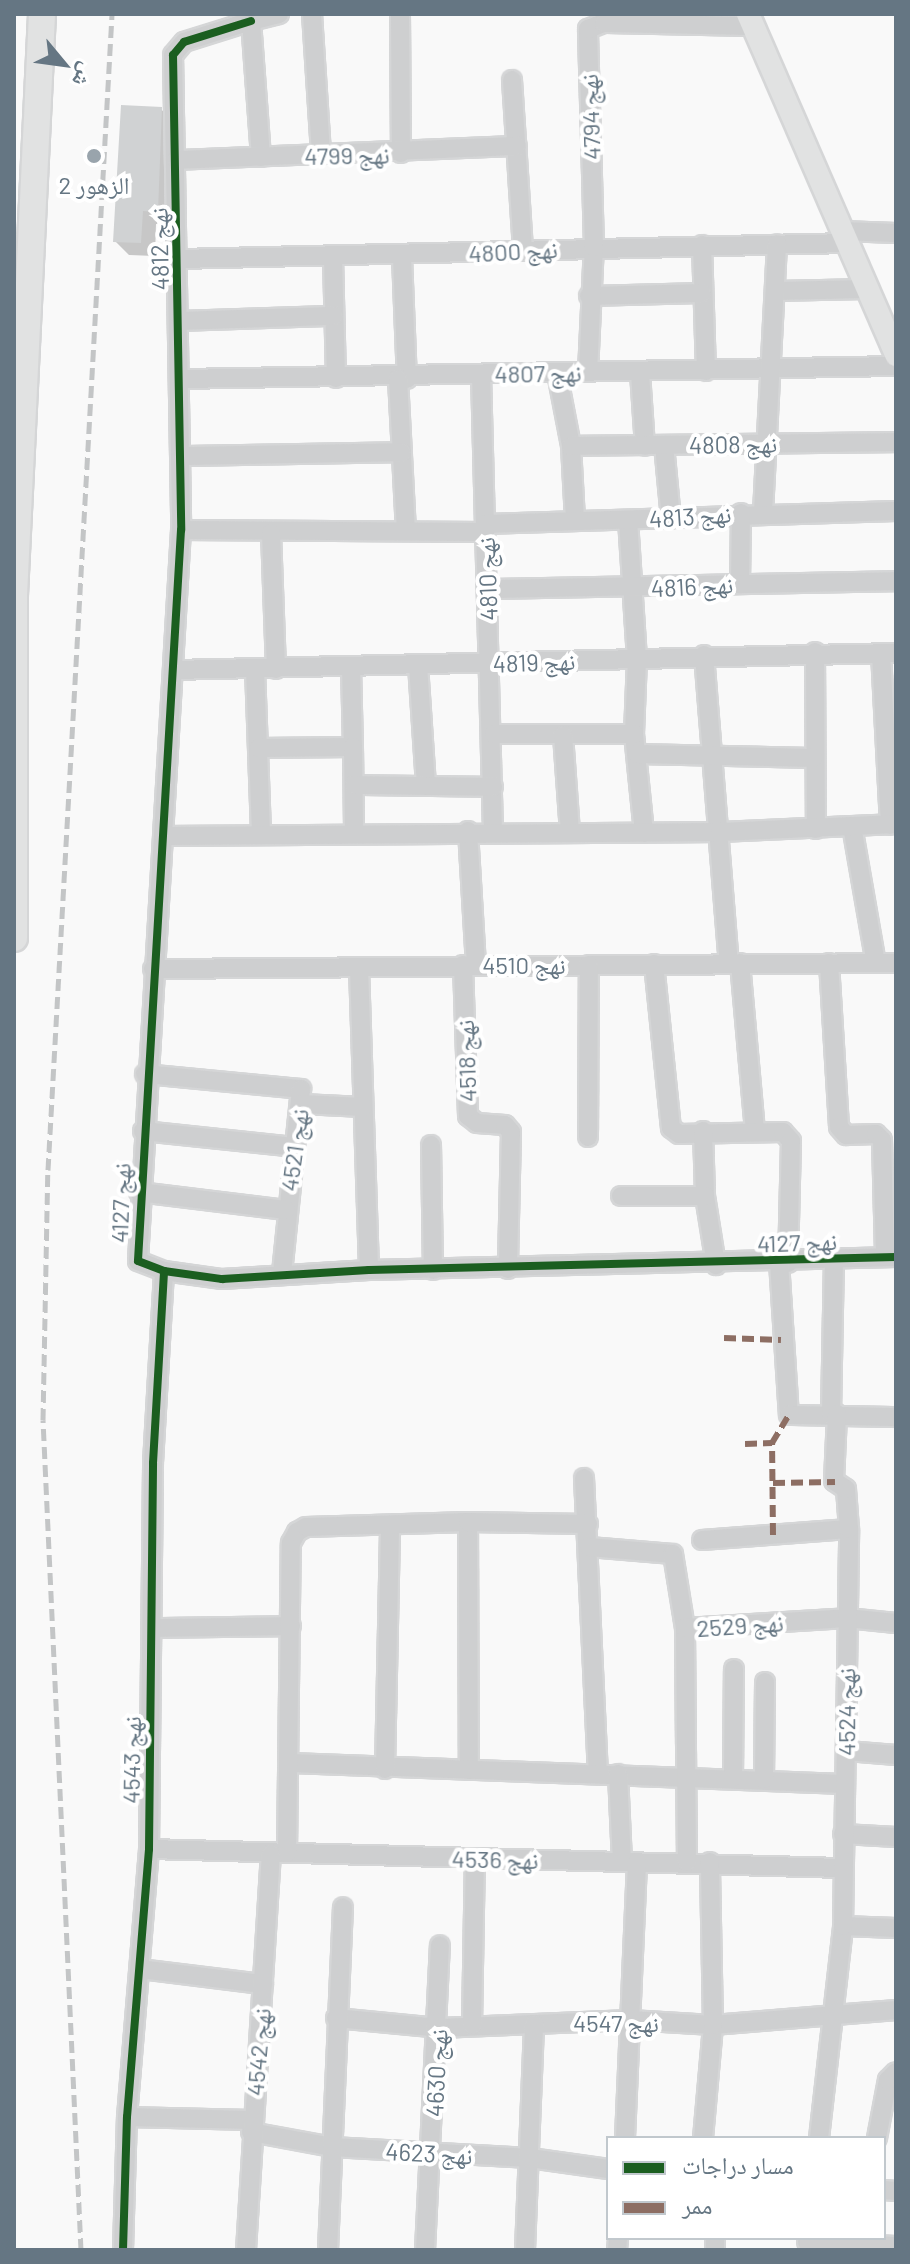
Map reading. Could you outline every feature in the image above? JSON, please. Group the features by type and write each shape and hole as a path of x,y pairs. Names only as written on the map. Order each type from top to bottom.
{"highway":[{"path":"14,938 14,595 42,14"}],"main road":[{"path":"751,20 896,355"}],"street":[{"path":"261,157 251,21 279,14"},
{"path":"312,14 321,155"},
{"path":"400,14 401,153"},
{"name":"نهج 4794","path":"588,372 589,296 594,247 588,29 604,23 751,20"},
{"name":"نهج 4812","path":"181,530 174,51 184,42 251,21"},
{"path":"512,80 523,250"},
{"name":"نهج 4799","path":"177,160 517,146"},
{"name":"نهج 4800","path":"179,259 402,257 594,247 777,244 896,233"},
{"path":"763,512 777,244"},
{"path":"702,245 706,371"},
{"path":"333,257 336,378"},
{"path":"402,257 402,452 406,530"},
{"path":"775,291 866,289"},
{"path":"589,296 702,293"},
{"path":"180,321 334,316"},
{"name":"نهج 4807","path":"181,379 402,379 481,374 896,366"},
{"path":"557,373 571,446 575,521"},
{"path":"640,373 671,519"},
{"name":"نهج 4810","path":"481,374 494,734 493,831"},
{"name":"نهج 4808","path":"571,446 896,442"},
{"path":"181,456 402,452"},
{"name":"نهج 4813","path":"181,530 271,533 485,528 763,512 896,511"},
{"path":"740,584 741,513"},
{"path":"628,520 637,659 634,734 644,832"},
{"name":"نهج 4127","path":"181,530 145,1074 138,1261 164,1271 222,1279 369,1270 716,1265 890,1257"},
{"path":"271,533 276,669"},
{"name":"نهج 4816","path":"488,589 632,589 896,581"},
{"path":"815,652 813,758 816,829"},
{"name":"نهج 4819","path":"173,670 815,652 888,653"},
{"path":"163,836 468,831 720,832 893,824 888,653"},
{"path":"704,655 711,753 755,1131"},
{"path":"418,665 426,786"},
{"path":"351,667 354,832"},
{"path":"255,669 261,835"},
{"path":"494,734 634,734"},
{"path":"563,735 570,832"},
{"path":"259,748 353,747"},
{"path":"637,754 711,753 813,758"},
{"path":"354,785 493,787"},
{"path":"852,826 876,963"},
{"name":"نهج 4518","path":"468,831 468,1116 511,1132 508,1269"},
{"path":"829,963 839,1127 846,1135 876,1134 882,1142 890,1257"},
{"name":"نهج 4510","path":"153,969 896,963"},
{"path":"654,964 671,1128 679,1134 703,1131 783,1132 791,1141 783,1262 789,1415 896,1417"},
{"path":"588,1137 589,965"},
{"path":"359,968 369,1270"},
{"name":"نهج 4521","path":"145,1074 292,1085 301,1089 302,1104 286,1210 282,1273"},
{"path":"302,1104 363,1107"},
{"path":"143,1131 294,1147"},
{"path":"703,1131 705,1196 716,1265"},
{"path":"431,1145 433,1270"},
{"path":"139,1192 286,1210"},
{"path":"621,1196 705,1196"},
{"path":"834,1261 834,1414"},
{"name":"نهج 4543","path":"123,2250 127,2117 149,1849 154,1628 153,1463 164,1271"},
{"name":"نهج 4524","path":"819,2136 836,2017 843,1926 841,1868 847,1751 849,1529 846,1489 834,1481 834,1414"},
{"path":"584,1478 598,1774"},
{"path":"385,1769 390,1525 468,1522 588,1524"},
{"path":"468,1522 469,1770"},
{"name":"نهج 4542","path":"246,2250 263,1984 291,1763 291,1543 297,1532 306,1527 390,1525"},
{"path":"702,1540 849,1529"},
{"path":"589,1547 673,1554 685,1628"},
{"name":"نهج 2529","path":"687,1862 685,1628 847,1618 896,1623"},
{"path":"154,1628 291,1626"},
{"path":"733,1777 734,1669"},
{"path":"764,1779 765,1682"},
{"path":"847,1751 896,1755"},
{"path":"291,1763 385,1769 733,1777 845,1784"},
{"path":"618,1774 629,1862 630,2020 625,2136"},
{"path":"843,1834 896,1837"},
{"name":"نهج 4536","path":"149,1849 475,1859 710,1862 841,1868"},
{"path":"472,2025 475,1859"},
{"path":"703,2136 713,2025 710,1862"},
{"path":"328,2250 343,1907"},
{"path":"843,1926 896,1928"},
{"name":"نهج 4630","path":"425,2250 439,2028 440,1945"},
{"path":"140,1969 263,1984"},
{"name":"نهج 4547","path":"336,2018 439,2028 630,2020 713,2025 896,2010"},
{"path":"525,2250 534,2024"},
{"path":"877,2136 888,2080 896,2072"},
{"name":"نهج 4623","path":"127,2117 252,2126 332,2147 530,2158 606,2169"},
{"path":"807,2243 896,2246"}],"building":[{"name":"الزهور 2","path":"121,105 162,107 158,212 143,211 141,243 113,242"}],"railway":[{"path":"81,2250 43,1420 48,1170 112,14"}],"marked path":[{"path":"724,1338 781,1340"},
{"path":"773,1535 772,1443 789,1415"},
{"path":"745,1444 772,1443"},
{"path":"773,1483 835,1482"}],"cycle path":[{"path":"251,21 184,42 173,55 181,530 138,1261 164,1271 222,1279 369,1270 896,1257"},
{"path":"123,2250 127,2117 149,1849 153,1463 164,1271"}],"place":[{"name":"الزهور 2","path":"94,156"}]}
